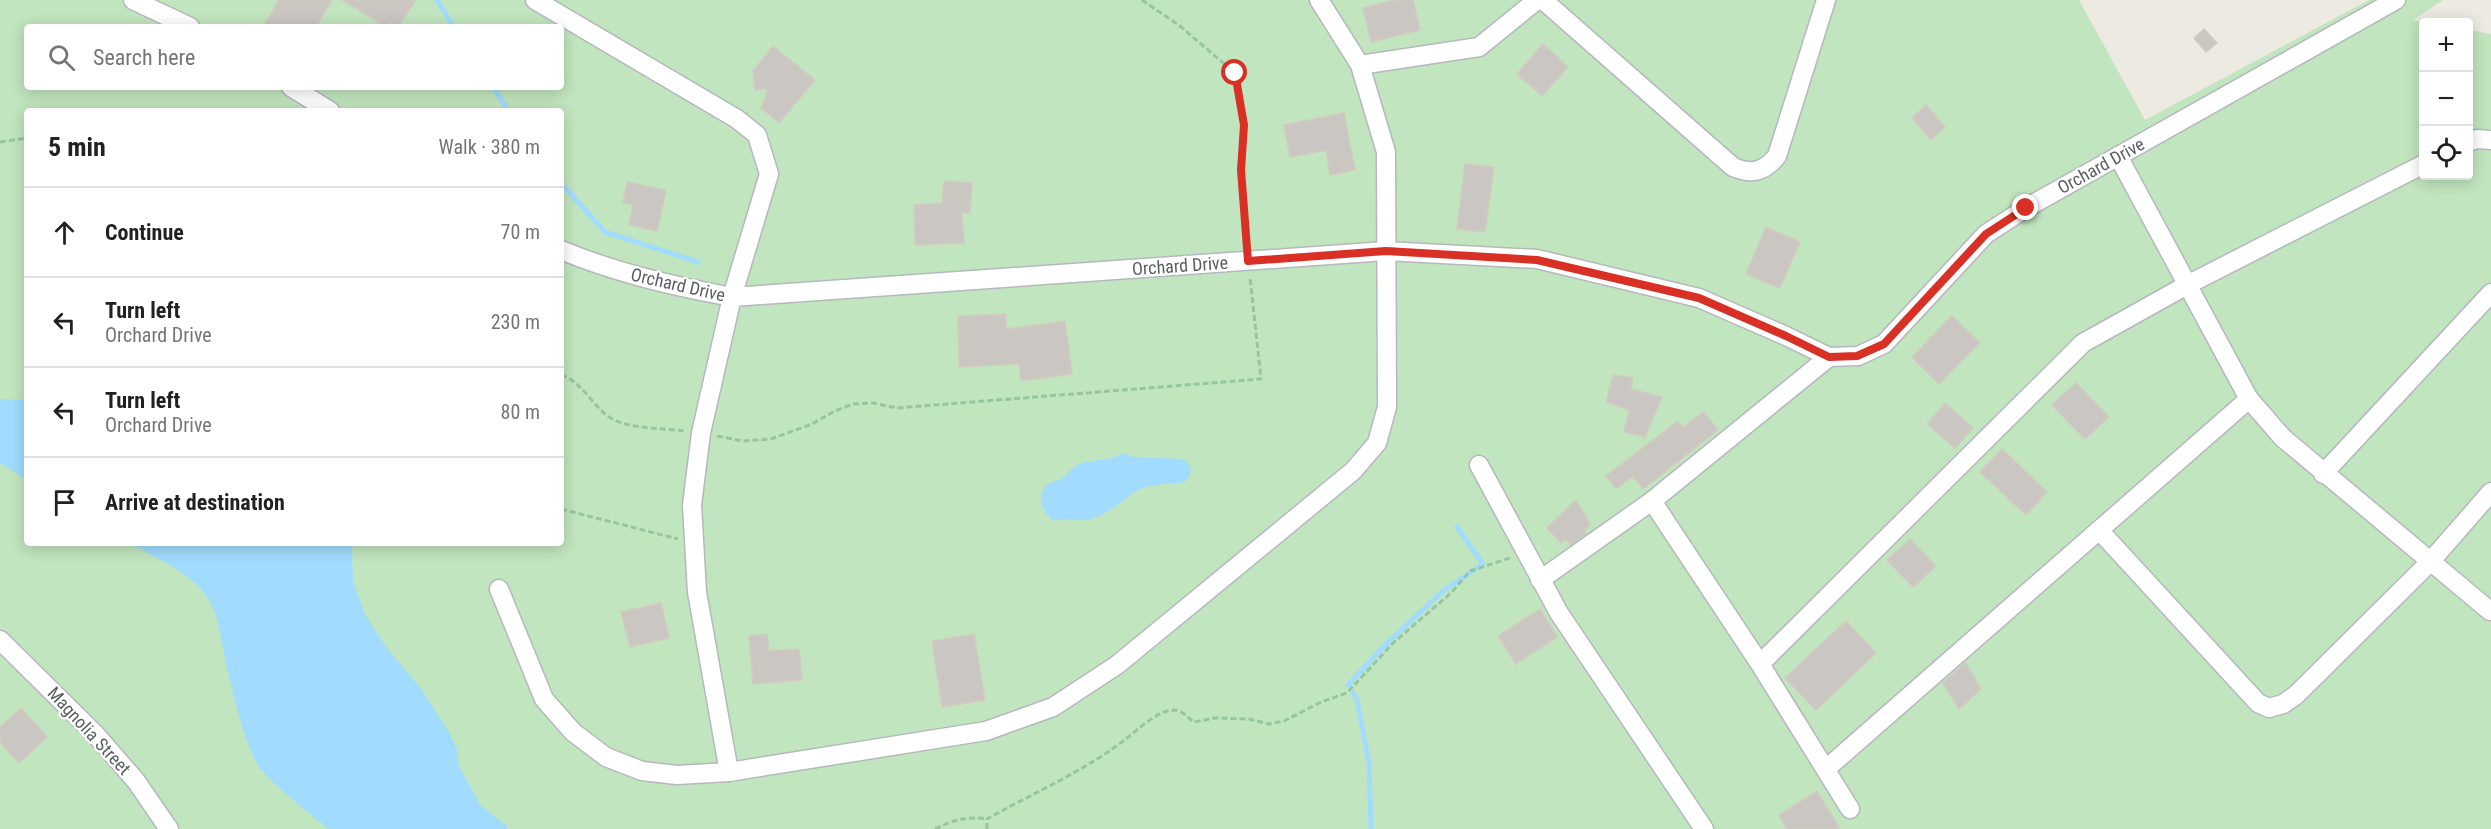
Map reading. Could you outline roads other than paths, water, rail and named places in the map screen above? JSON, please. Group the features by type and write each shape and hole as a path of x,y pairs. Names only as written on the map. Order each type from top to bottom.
{"street":[{"path":"133,0 184,24"},
{"path":"536,0 737,119 757,135 769,174 732,297 701,433 692,505 697,592 729,772"},
{"path":"499,589 544,699 573,732 606,757 642,771 677,775 729,772 986,731 1053,707 1117,665 1353,471 1377,443 1388,407 1386,152 1360,65 1318,0"},
{"path":"1360,65 1479,47 1537,0"},
{"path":"1543,0 1732,167 1744,172 1758,172 1768,166 1777,156 1826,0"},
{"name":"Orchard Drive","path":"564,251 657,283 732,297 1386,251 1537,260 1699,298 1829,357 1857,356 1884,344 1986,234 2026,208 2396,0"},
{"path":"296,90 325,108"},
{"path":"2473,140 2491,140"},
{"path":"2118,156 2249,399 2283,438 2323,474 2490,611"},
{"path":"1760,664 2083,343 2187,285 2419,167"},
{"path":"2323,474 2491,292"},
{"path":"1540,580 1652,501 1829,357"},
{"path":"1826,769 2249,399"},
{"path":"1479,465 1559,614 1704,829"},
{"path":"2099,530 2258,704 2269,708 2283,704 2296,695 2430,562 2491,492"},
{"path":"1652,501 1760,664 1850,809"},
{"name":"Magnolia Street","path":"0,640 95,734 136,782 169,829"}],"water":[{"path":"0,399 24,400 24,478 0,463"},
{"path":"1123,453 1135,457 1183,459 1191,467 1190,475 1185,482 1153,485 1141,489 1108,511 1091,519 1054,521 1050,518 1041,499 1043,489 1047,485 1062,478 1078,465 1113,458"},
{"path":"135,546 352,546 353,582 366,616 386,647 420,687 450,734 457,749 459,766 480,805 508,827 507,829 328,829 278,787 257,764 239,717 218,622 210,601 195,583 163,561"}],"waterway":[{"path":"437,0 452,24"},
{"path":"495,90 507,108"},
{"path":"564,186 605,232 698,262"},
{"path":"1350,687 1348,685 1384,646 1444,590 1483,564 1457,527"},
{"path":"1353,693 1357,700 1369,764 1371,829"}]}
